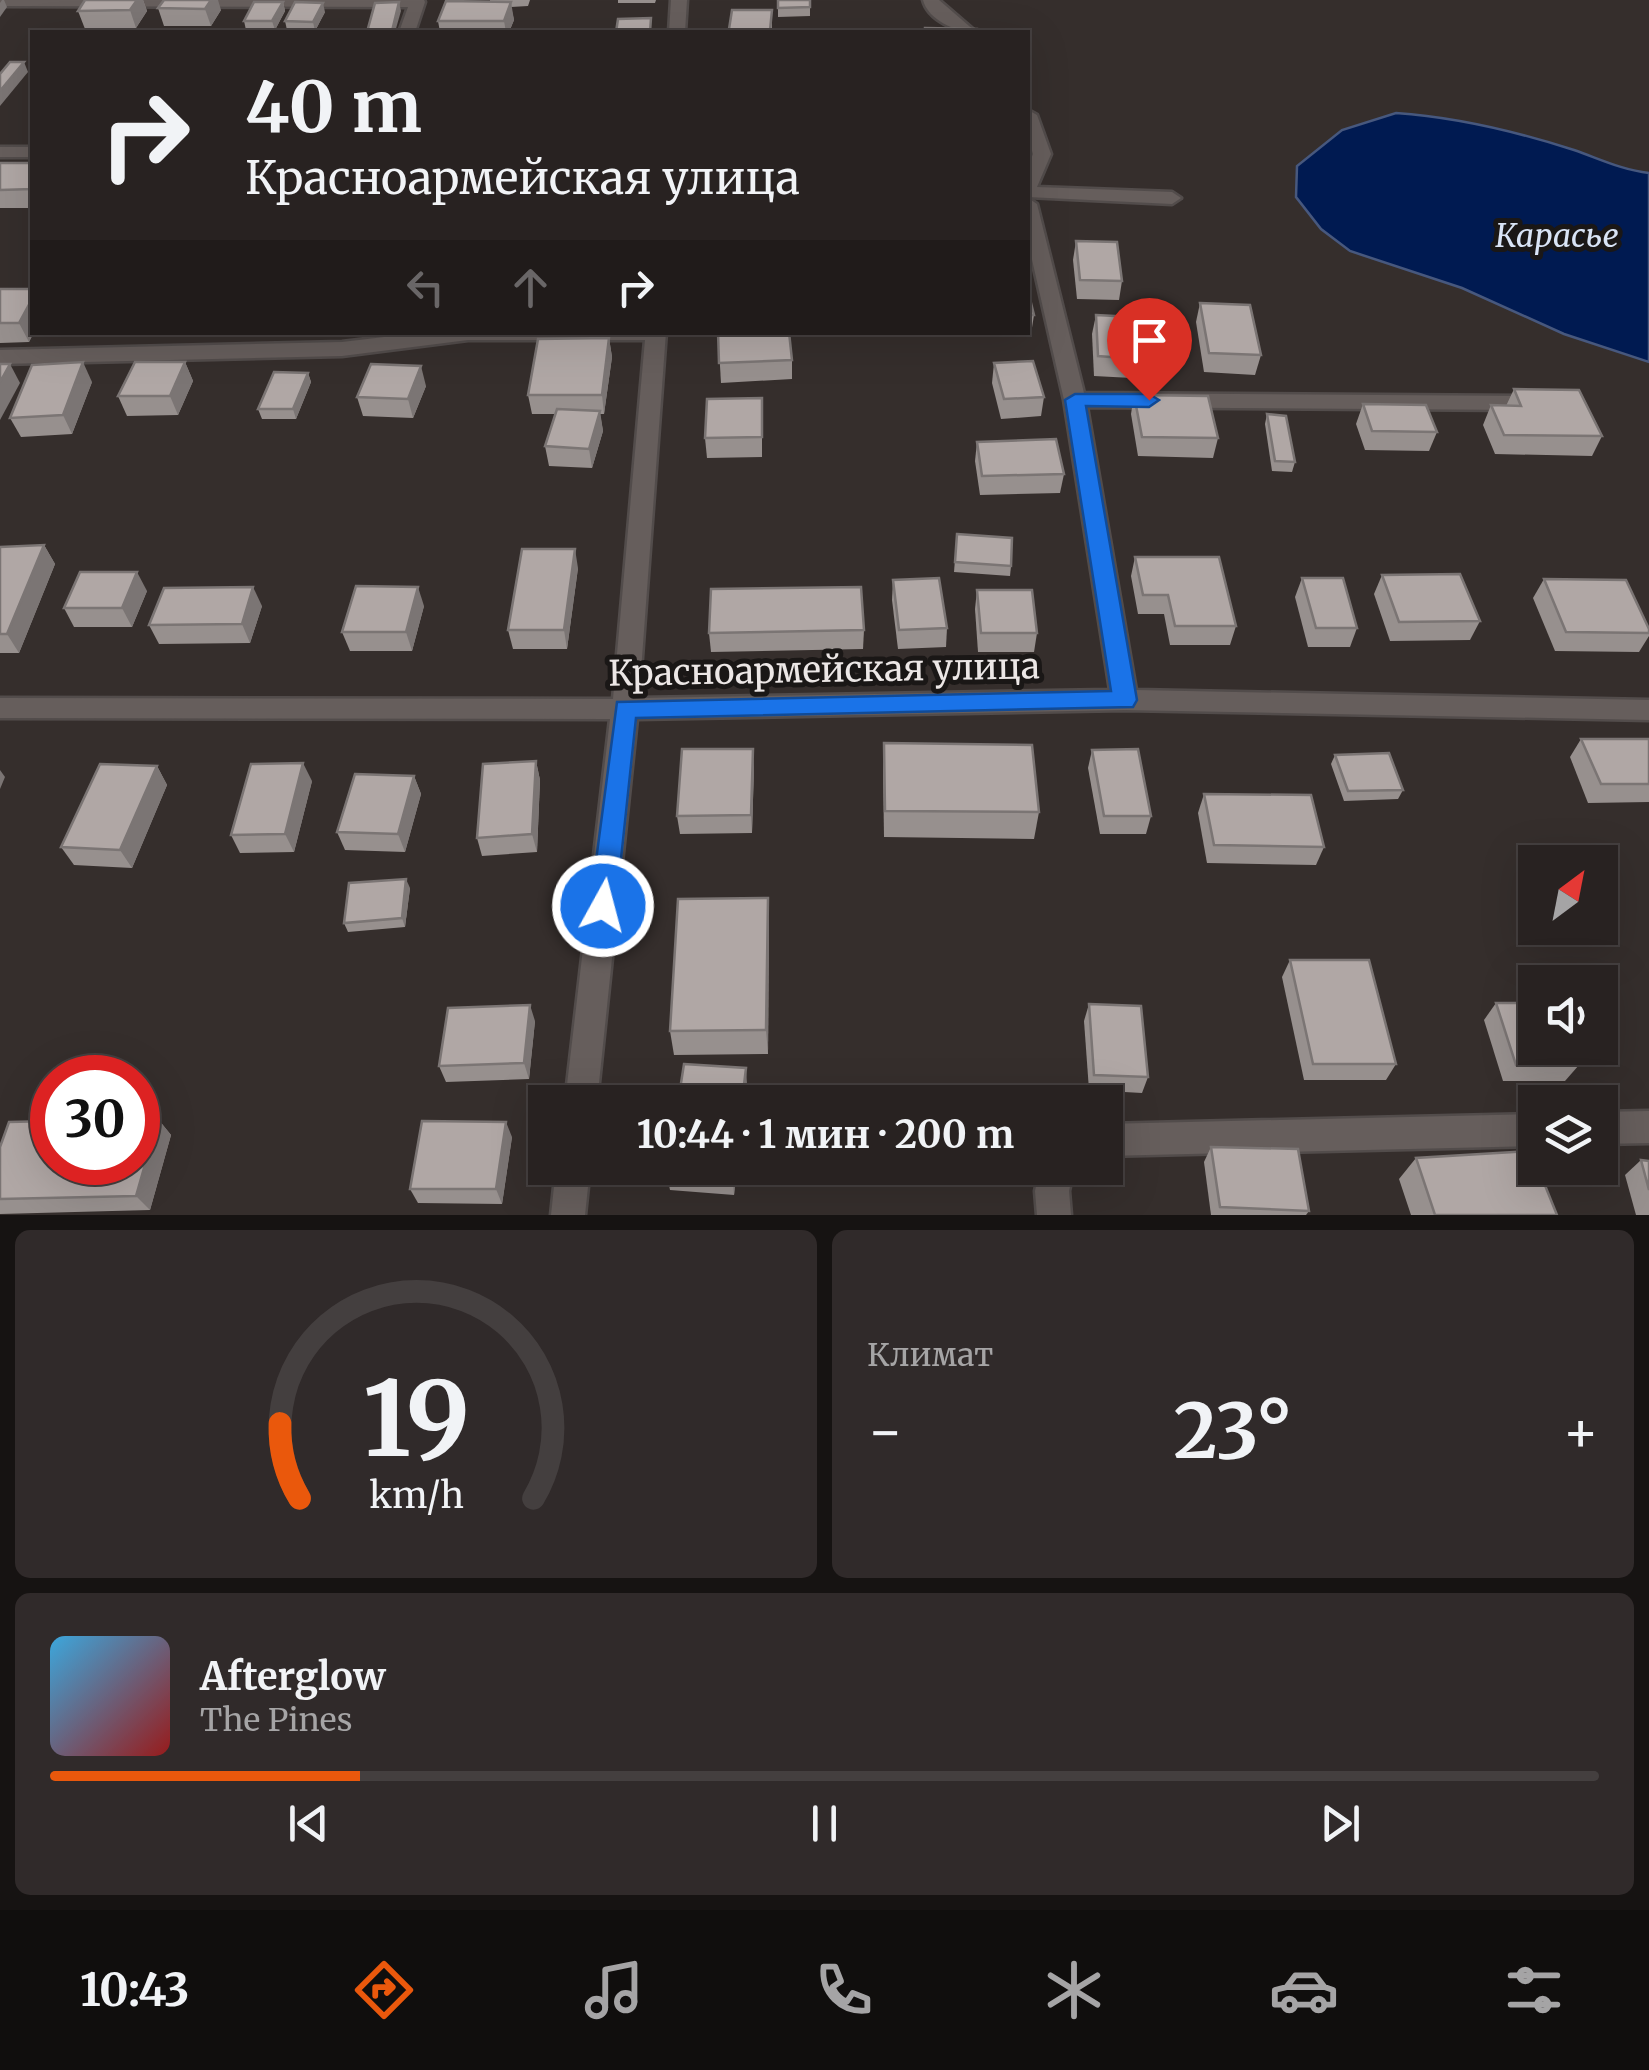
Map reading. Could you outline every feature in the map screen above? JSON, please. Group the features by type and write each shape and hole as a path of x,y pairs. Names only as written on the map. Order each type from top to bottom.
{"street":[{"path":"677,30 679,0"},
{"path":"931,0 931,6 965,30"},
{"path":"0,1 417,2 408,30"},
{"path":"1030,121 1042,154 1030,184"},
{"path":"0,152 30,152"},
{"path":"1030,189 1172,198"},
{"path":"1030,212 1075,400 1125,700"},
{"path":"0,357 342,349 460,335"},
{"path":"583,1085 625,709 656,335"},
{"path":"1075,400 1557,403"},
{"name":"Красноармейская улица","path":"0,708 625,709 1125,700 1649,710"},
{"path":"1618,1128 1649,1128"},
{"path":"1123,1140 1518,1130"},
{"path":"568,1215 571,1185"},
{"path":"1053,1185 1054,1215"}],"water":[{"name":"Карасье","path":"1396,113 1508,131 1649,173 1649,362 1564,334 1462,288 1350,251 1321,229 1296,197 1297,166 1342,130"}],"building":[{"path":"85,0 137,0 130,10 78,11"},
{"path":"164,0 211,0 205,9 158,8"},
{"path":"778,0 810,0 810,7 778,8"},
{"path":"446,1 511,2 504,21 438,21"},
{"path":"254,2 283,2 272,21 244,21"},
{"path":"295,2 323,3 313,22 285,21"},
{"path":"399,2 392,30 368,30 375,3"},
{"path":"732,10 772,10 770,30 729,29"},
{"path":"651,18 650,30 616,30 618,19"},
{"path":"925,28 977,29 977,30"},
{"path":"10,62 24,62 0,91 0,74"},
{"path":"0,163 30,163 30,189 0,190"},
{"path":"1076,241 1117,242 1122,281 1080,280"},
{"path":"0,289 30,289 30,303 19,323 0,323"},
{"path":"1200,303 1250,305 1261,355 1209,353"},
{"path":"1096,315 1133,317 1136,359 1098,356"},
{"path":"718,335 789,335 792,360 719,363"},
{"path":"609,338 602,395 528,395 538,339"},
{"path":"1033,361 1044,397 1004,399 994,363"},
{"path":"83,362 63,415 10,418 32,365"},
{"path":"135,362 185,362 170,396 118,396"},
{"path":"0,364 10,364 0,382"},
{"path":"371,364 421,366 408,399 357,397"},
{"path":"274,372 308,373 293,409 258,409"},
{"path":"1514,389 1579,390 1602,436 1504,435 1491,405 1521,406"},
{"path":"1134,395 1208,396 1218,438 1142,437"},
{"path":"762,398 762,437 705,438 707,399"},
{"path":"1363,404 1426,405 1437,432 1372,431"},
{"path":"557,409 600,411 589,449 545,446"},
{"path":"1267,414 1286,416 1295,462 1275,461"},
{"path":"1056,439 1064,474 982,476 977,442"},
{"path":"957,534 1012,538 1011,566 955,562"},
{"path":"44,545 7,634 0,634 0,547"},
{"path":"522,549 575,549 564,630 508,630"},
{"path":"1135,557 1219,557 1236,626 1175,626 1168,595 1143,595"},
{"path":"80,572 137,572 122,608 64,608"},
{"path":"1460,574 1480,621 1399,622 1382,575"},
{"path":"939,578 947,628 899,630 893,580"},
{"path":"1302,578 1343,578 1357,628 1316,628"},
{"path":"1544,579 1626,580 1649,633 1566,632"},
{"path":"356,586 418,587 406,632 342,632"},
{"path":"253,587 242,624 149,625 164,588"},
{"path":"861,587 864,630 709,633 711,589"},
{"path":"977,590 1032,590 1037,633 981,633"},
{"path":"1581,739 1649,739 1649,784 1601,784"},
{"path":"884,743 1032,745 1039,812 885,811"},
{"path":"682,749 753,749 751,815 677,816"},
{"path":"1138,749 1151,816 1104,816 1092,750"},
{"path":"1389,753 1403,790 1348,791 1335,755"},
{"path":"536,761 532,834 477,838 483,764"},
{"path":"303,763 285,834 231,835 251,764"},
{"path":"100,764 157,766 120,850 61,847"},
{"path":"355,774 414,776 398,834 337,832"},
{"path":"1204,794 1311,795 1324,847 1214,845"},
{"path":"406,879 402,918 344,923 349,883"},
{"path":"768,898 766,1030 670,1031 678,899"},
{"path":"1290,960 1369,960 1396,1064 1313,1064"},
{"path":"1496,1003 1518,1003 1516,1065"},
{"path":"1089,1004 1141,1006 1148,1077 1094,1075"},
{"path":"530,1005 524,1063 439,1066 448,1008"},
{"path":"684,1064 746,1068 744,1085 681,1085"},
{"path":"422,1121 506,1122 496,1189 410,1189"},
{"path":"9,1122 30,1122 30,1185 139,1185 136,1196 0,1199 0,1147"},
{"path":"1211,1147 1298,1149 1309,1211 1220,1207"},
{"path":"1518,1152 1518,1185 1545,1185 1557,1215 1435,1215 1416,1158"},
{"path":"1641,1160 1649,1161 1649,1190"}],"route":[{"path":"603,906 625,709 1125,700 1075,400 1149,400"}]}
